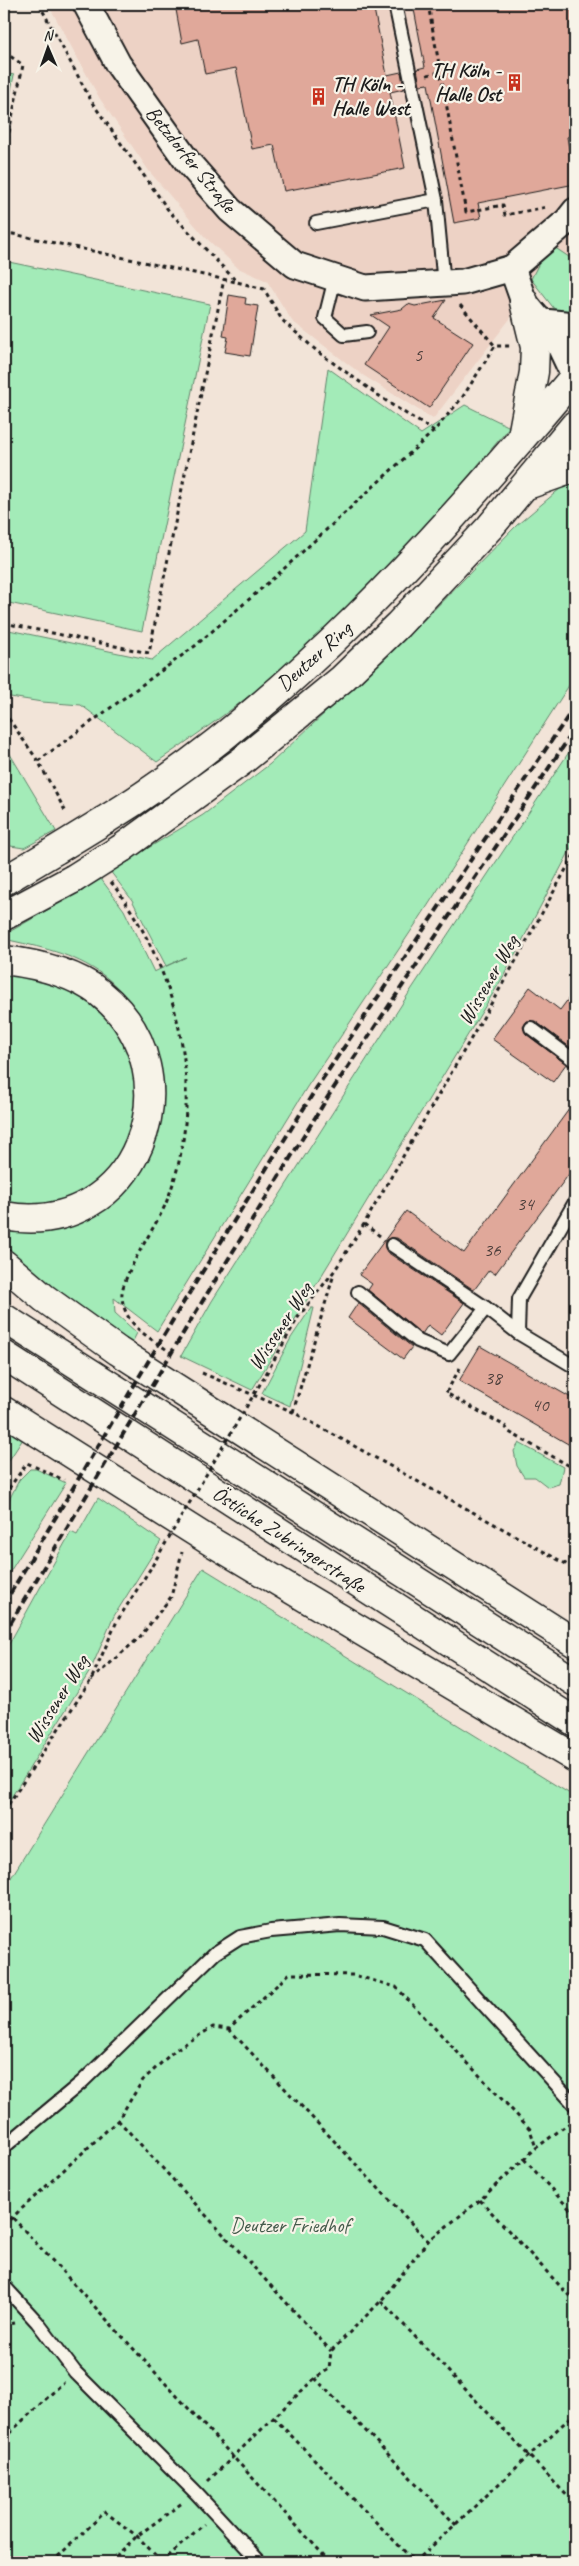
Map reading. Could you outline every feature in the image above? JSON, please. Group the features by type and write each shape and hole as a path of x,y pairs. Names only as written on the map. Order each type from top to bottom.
{"highway":[{"path":"521,440 530,403 535,347 524,302"},
{"name":"Deutzer Ring","path":"4,881 105,820 221,738 313,658 414,558 575,378"},
{"name":"Deutzer Ring","path":"4,916 74,879 122,848 242,761 342,679 398,625 526,485 575,425"},
{"path":"526,485 575,468"},
{"path":"4,960 40,966 65,974 100,994 125,1020 140,1046 148,1078 148,1108 144,1132 136,1154 121,1179 95,1200 58,1216 4,1216"},
{"path":"4,1264 44,1298 118,1351 575,1643"},
{"name":"Östliche Zubringerstraße","path":"4,1318 575,1682"},
{"name":"Östliche Zubringerstraße","path":"4,1355 575,1722"},
{"path":"4,1411 205,1538 575,1758"},
{"path":"464,1571 575,1628"},
{"path":"536,1736 575,1763"}],"street":[{"name":"Betzdorfer Straße","path":"86,4 118,64 188,161 230,210 295,265 365,288 444,285 480,279 512,268 567,222 575,211"},
{"path":"512,268 524,302 543,322 559,344 575,378"},
{"path":"543,322 575,325"}],"lane":[{"path":"395,4 436,200 444,285"},
{"path":"316,223 436,200"},
{"path":"335,278 325,318 344,335 367,332"},
{"path":"531,1028 575,1061"},
{"path":"518,1333 519,1299 575,1202"},
{"path":"392,1245 486,1308 518,1333 575,1366"},
{"path":"358,1292 418,1341 449,1354 486,1308"},
{"path":"4,2148 82,2082 215,1953 240,1937 271,1931 340,1925 383,1927 425,1940 575,2105"},
{"path":"4,2286 37,2322 75,2372 196,2493 260,2562"}],"path":[{"path":"39,4 98,112 169,211 237,282"},
{"path":"428,4 466,212 503,205 505,215 549,206"},
{"path":"4,52 23,65 4,156"},
{"path":"4,232 264,289 282,320 318,352 392,405 434,431"},
{"path":"4,623 149,653 224,280"},
{"path":"38,761 195,646 276,576 434,431 462,398 495,346 444,285"},
{"path":"4,712 38,761 71,822"},
{"name":"Wissener Weg","path":"4,1811 91,1680 117,1621 152,1566 299,1316 335,1270 514,964 575,853"},
{"path":"105,875 123,898 144,933 169,994 183,1044 188,1093 186,1130 179,1164 166,1203 129,1272 122,1296 129,1321 176,1357"},
{"path":"293,1412 335,1270"},
{"path":"464,1361 446,1392 505,1426 509,1432 575,1469"},
{"path":"200,1373 293,1412 575,1568"},
{"path":"4,1495 27,1463 68,1482"},
{"path":"91,1680 140,1637 171,1597 182,1552 166,1540"},
{"path":"229,2029 289,1974 354,1974 396,1987 530,2128 536,2148"},
{"path":"4,2225 14,2218 118,2120 143,2080 175,2050 213,2027 229,2029 428,2241"},
{"path":"110,2562 137,2536 196,2493 315,2378 329,2369 331,2351 381,2301 428,2241 480,2200 536,2148 575,2118"},
{"path":"118,2120 331,2351"},
{"path":"524,2159 575,2215"},
{"path":"480,2200 575,2302"},
{"path":"14,2218 330,2562"},
{"path":"381,2301 575,2504"},
{"path":"4,2438 75,2372"},
{"path":"315,2378 456,2525"},
{"path":"274,2418 415,2562 530,2457 575,2413"},
{"path":"52,2562 105,2512 137,2536 162,2562 214,2514"}],"shaded area":[{"path":"48,4 575,4 575,254 529,294 433,419 361,374 292,321 267,281 238,268 205,237 149,171 100,99"}],"green space":[{"path":"4,73 14,75 4,126"},
{"path":"554,247 572,259 575,255 575,313 559,315 531,279 539,263"},
{"path":"4,261 210,304 142,631 4,602"},
{"path":"328,368 421,434 465,405 510,427 386,570 333,624 288,665 214,722 157,762 81,705 42,702 4,696 4,629 152,660 305,531"},
{"path":"575,483 575,676 423,913 307,1087 157,1331 114,1298 115,1313 137,1333 131,1345 4,1252 4,1231 47,1231 86,1219 117,1198 141,1168 156,1133 162,1094 156,1054 138,1015 122,993 108,979 80,961 43,948 4,939 4,935 101,879 124,910 154,972 186,957 166,966 132,900 110,871 203,815 270,764 411,633 517,525 561,488"},
{"path":"575,743 575,841 503,977 252,1390 181,1356 212,1301 409,993"},
{"path":"4,744 56,831 24,848 4,845"},
{"path":"4,972 70,987 91,1003 115,1028 129,1054 136,1082 136,1107 123,1150 108,1171 86,1190 49,1206 4,1206"},
{"path":"311,1308 314,1308 290,1406 262,1393 291,1338"},
{"path":"4,1427 23,1439 4,1468"},
{"path":"519,1443 563,1467 559,1484 548,1487 535,1477 524,1477 517,1466 514,1451"},
{"path":"30,1469 36,1469 66,1483 4,1581 4,1510 19,1480"},
{"path":"98,1498 161,1541 114,1616 90,1671 4,1809 4,1653 71,1532 77,1535"},
{"name":"Deutzer Friedhof","path":"203,1568 575,1797 575,2562 4,2562 4,1889"}],"building":[{"name":"TH Köln - Halle West","path":"175,4 373,4 387,75 401,72 404,89 390,92 405,168 284,191 274,145 252,149 236,68 205,74 198,39 182,43"},
{"name":"TH Köln - Halle Ost","path":"413,4 575,4 575,135 567,137 575,184 478,203 481,218 454,223 428,84 420,85 417,69 425,67"},
{"path":"229,295 246,298 245,304 258,306 250,356 225,352 228,337 223,336"},
{"path":"446,300 434,318 473,343 429,408 364,365 389,327 371,315 402,309 408,304 415,306"},
{"path":"530,987 560,1010 575,990 575,1051 535,1021 527,1021 523,1027 526,1034 566,1064 553,1082 492,1039"},
{"path":"575,1101 575,1166 495,1274 489,1270 474,1290 397,1238 389,1238 385,1241 387,1252 464,1303 441,1335 428,1325 422,1334 368,1290 372,1284 359,1275 406,1211 464,1253"},
{"path":"358,1303 412,1347 403,1359 348,1318"},
{"path":"480,1346 575,1400 575,1448 459,1381"}],"railway":[{"path":"4,1604 180,1308 317,1087 575,706"},
{"path":"4,1634 194,1315 329,1095 575,729"}],"place":[{"name":"TH Köln - Halle Ost","path":"515,82"},
{"name":"TH Köln - Halle West","path":"318,96"}]}
